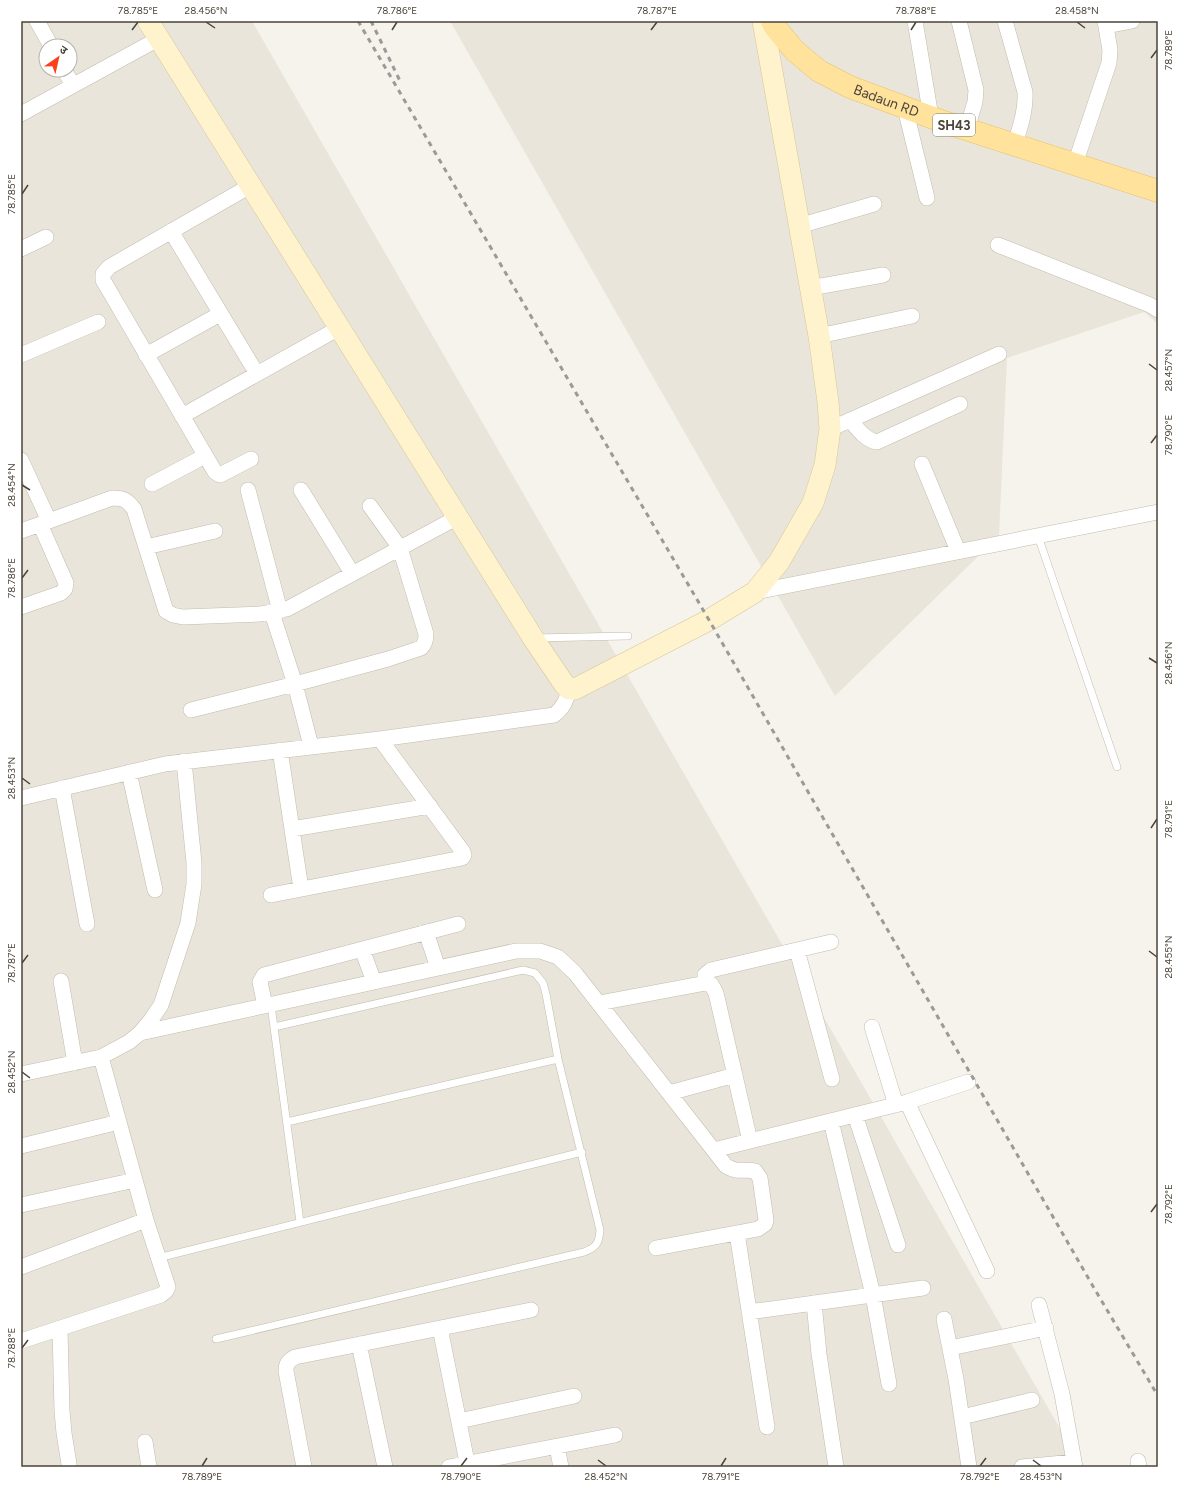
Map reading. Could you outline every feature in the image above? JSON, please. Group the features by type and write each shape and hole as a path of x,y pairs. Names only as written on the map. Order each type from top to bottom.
{"main road":[{"path":"148,21 533,638 564,684 569,689 581,687 709,620 755,592 779,562 813,503 825,464 830,429 819,336 763,21"},
{"name":"Badaun RD","path":"772,21 775,27 795,51 819,71 850,87 931,117 1158,191"}],"street":[{"path":"37,21 47,38"},
{"path":"915,21 931,117"},
{"path":"959,21 976,90 967,129"},
{"path":"1005,21 1025,92 1024,114 1015,144"},
{"path":"1076,164 1108,63 1110,50 1105,23 1132,21"},
{"path":"21,114 158,39"},
{"path":"69,78 73,85"},
{"path":"905,108 927,198"},
{"path":"250,186 109,267 103,274 103,280 215,472 220,475 251,459"},
{"path":"800,226 874,204"},
{"path":"171,231 257,374"},
{"path":"21,249 46,238"},
{"path":"998,245 1150,305 1158,310"},
{"path":"810,288 883,275"},
{"path":"146,355 220,314"},
{"path":"819,336 912,316"},
{"path":"21,355 98,322"},
{"path":"182,416 339,328"},
{"path":"830,429 999,354"},
{"path":"850,420 866,437 877,442 960,404"},
{"path":"152,484 205,456"},
{"path":"21,460 66,583 65,589 61,593 21,607"},
{"path":"922,464 958,552"},
{"path":"248,490 276,612 311,746"},
{"path":"301,490 352,573"},
{"path":"21,531 112,498 122,498 128,501 134,509 166,611 174,616 183,617 276,612 287,609 458,517"},
{"path":"191,710 388,659 423,646 426,640 426,634 400,548 370,506"},
{"path":"755,592 1158,512"},
{"path":"146,547 215,531"},
{"path":"21,798 129,772 184,761 380,739 554,715 566,703 569,689"},
{"path":"271,895 459,860 462,858 464,855 463,852 380,739"},
{"path":"280,750 301,889"},
{"path":"21,1074 101,1057 129,1042 140,1033 161,1005 188,923 194,884 194,863 184,761"},
{"path":"129,772 155,890"},
{"path":"62,788 87,924"},
{"path":"292,829 430,806"},
{"path":"268,1005 260,982 264,975 458,924"},
{"path":"426,932 438,968"},
{"path":"706,982 705,975 711,970 831,942"},
{"path":"362,949 374,982"},
{"path":"797,950 832,1079"},
{"path":"140,1033 516,951 540,951 558,958 575,973 726,1166 741,1172 756,1171 760,1178 766,1220 765,1224 758,1229 656,1248"},
{"path":"61,981 74,1063"},
{"path":"599,1003 706,982 711,984 716,993 750,1141"},
{"path":"872,1027 902,1104 987,1271"},
{"path":"21,1341 161,1295 168,1287 146,1220 101,1057"},
{"path":"669,1093 736,1075"},
{"path":"714,1150 902,1104 968,1082"},
{"path":"856,1115 898,1245"},
{"path":"831,1121 873,1295 889,1384"},
{"path":"21,1146 119,1122"},
{"path":"21,1205 135,1180"},
{"path":"21,1267 146,1220"},
{"path":"737,1233 767,1427"},
{"path":"750,1312 923,1288"},
{"path":"814,1303 819,1354 836,1467"},
{"path":"1022,1467 1075,1464 1062,1394 1039,1305"},
{"path":"304,1467 286,1365 289,1360 295,1357 531,1310"},
{"path":"944,1319 970,1467"},
{"path":"440,1328 467,1465"},
{"path":"950,1348 1046,1328"},
{"path":"60,1329 62,1411 69,1464"},
{"path":"359,1344 385,1467"},
{"path":"459,1421 574,1396"},
{"path":"962,1416 1032,1400"},
{"path":"449,1467 467,1465 615,1435"},
{"path":"145,1442 150,1467"},
{"path":"557,1447 561,1467"}],"lane":[{"path":"1038,536 1117,767"},
{"path":"533,638 628,636"},
{"path":"216,1339 584,1252 593,1248 599,1241 600,1230 558,1059 543,983 535,973 523,970 274,1027"},
{"path":"268,1005 274,1027 300,1222"},
{"path":"287,1122 558,1059"},
{"path":"158,1258 582,1152"}],"shaded area":[{"path":"21,21 252,21 1082,1467 21,1467"},
{"path":"450,21 1158,21 1158,324 1144,312 1007,358 999,536 835,696"}],"railway":[{"path":"358,21 709,620 1094,1288 1158,1396"},
{"path":"371,21 400,81"}]}
